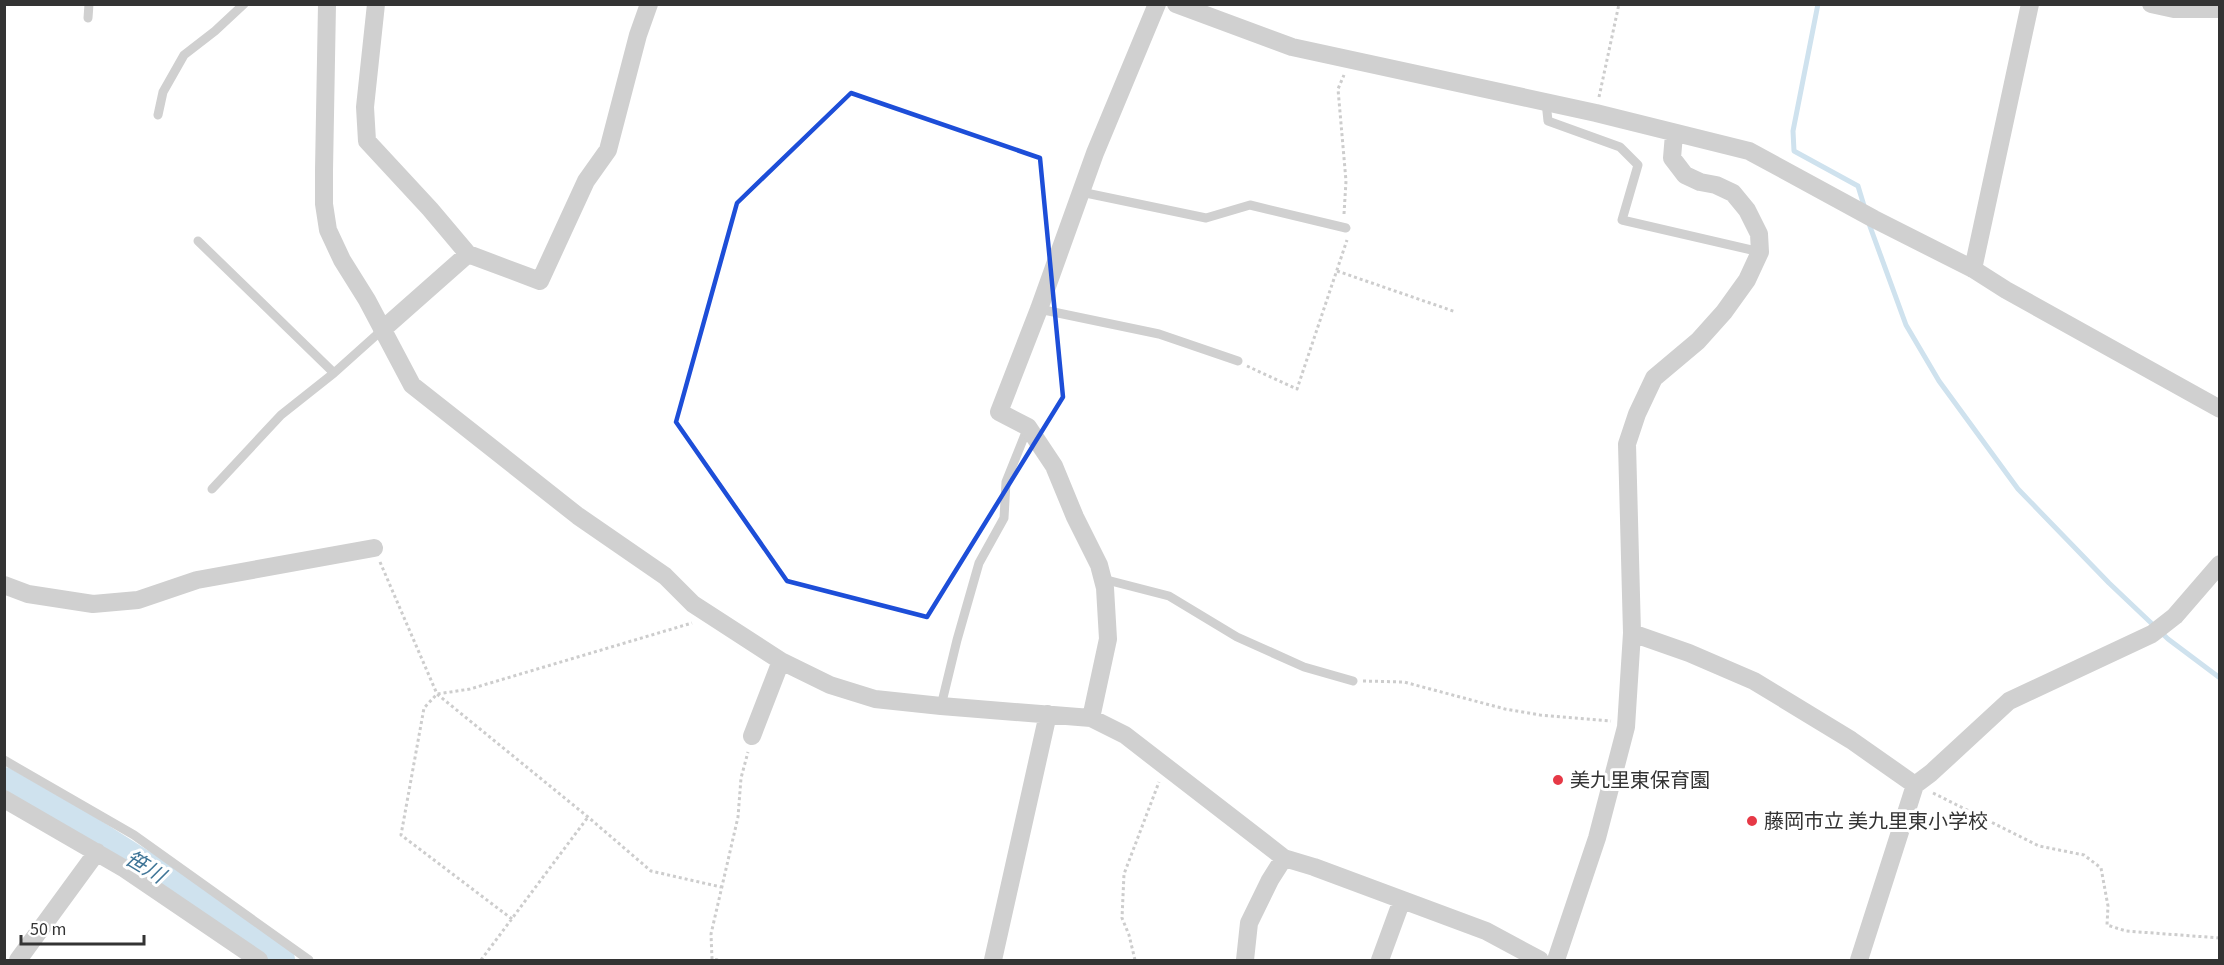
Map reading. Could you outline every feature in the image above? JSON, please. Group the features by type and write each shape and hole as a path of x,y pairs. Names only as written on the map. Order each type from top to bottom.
{"street":[{"path":"327,4 324,204 328,230 342,260 367,300 412,385 578,516 665,576 693,604 781,660 830,685 875,699 1091,718 1125,735 1284,858 1486,931 1540,960"},
{"path":"376,4 365,107 367,141 468,254 540,281 586,181 608,150 638,36 649,4"},
{"path":"1091,718 1108,639 1103,579 1099,565 1075,517 1054,466 1028,427 999,412 1081,192 1158,4"},
{"path":"1176,4 1292,47 1596,113 1749,151 1874,219 1973,269 2006,291 2220,409"},
{"path":"1973,269 2030,4"},
{"path":"2151,4 2174,9 2220,9"},
{"path":"1556,960 1597,838 1626,723 1632,633 1627,444 1636,414 1654,378 1698,341 1724,312 1747,280 1760,252 1759,234 1747,210 1733,193 1685,175 1672,158 1674,134"},
{"path":"382,330 468,254"},
{"path":"4,585 28,594 93,604 138,600 197,580 374,548"},
{"path":"1858,960 1916,785 2009,701 2152,634 2175,616 2220,564"},
{"path":"1632,633 1689,653 1754,681 1851,740 1916,785"},
{"path":"752,736 781,660"},
{"path":"993,960 1047,714"},
{"path":"4,799 125,868 259,960"},
{"path":"18,960 97,852"},
{"path":"1245,960 1249,923 1270,880 1284,858"},
{"path":"1380,960 1402,900"}],"lane":[{"path":"88,18 89,4"},
{"path":"158,115 163,92 184,55 244,4"},
{"path":"1546,102 1548,121 1620,147 1638,165 1622,220 1760,252"},
{"path":"1081,192 1206,219 1250,205 1346,228"},
{"path":"198,241 334,373"},
{"path":"1039,309 1160,334 1238,361"},
{"path":"212,489 281,415 334,373 382,330"},
{"path":"941,706 979,563 1004,518 1006,482 1028,427"},
{"path":"1103,579 1169,596 1237,638 1304,667 1353,681"},
{"path":"4,760 134,836 309,960"}],"path":[{"path":"1596,113 1619,4"},
{"path":"1238,361 1297,389 1349,234 1344,220 1346,182 1338,89 1351,60"},
{"path":"1336,271 1456,312"},
{"path":"374,548 437,694 651,871 721,887"},
{"path":"512,919 401,835 424,708 437,694 470,689 714,617"},
{"path":"1353,681 1404,682 1505,709 1540,715 1626,723"},
{"path":"718,960 712,958 711,934 738,817 741,778 752,736"},
{"path":"1135,960 1122,918 1124,874 1165,765"},
{"path":"1916,785 2039,846 2084,855 2101,868 2108,906 2108,925 2126,931 2220,938"},
{"path":"481,960 588,817"}],"highlighted area":[{"path":"851,93 1040,158 1063,397 927,617 787,581 676,422 737,203"}],"waterway":[{"path":"1818,4 1793,131 1794,151 1858,186 1865,209"},
{"path":"1868,221 1906,325 1939,381 2018,489 2109,583 2168,639 2220,678"},
{"name":"笹川","path":"4,782 86,829 187,893 280,960"}],"place":[{"name":"美九里東保育園","path":"1558,780"},
{"name":"藤岡市立 美九里東小学校","path":"1752,821"}]}
